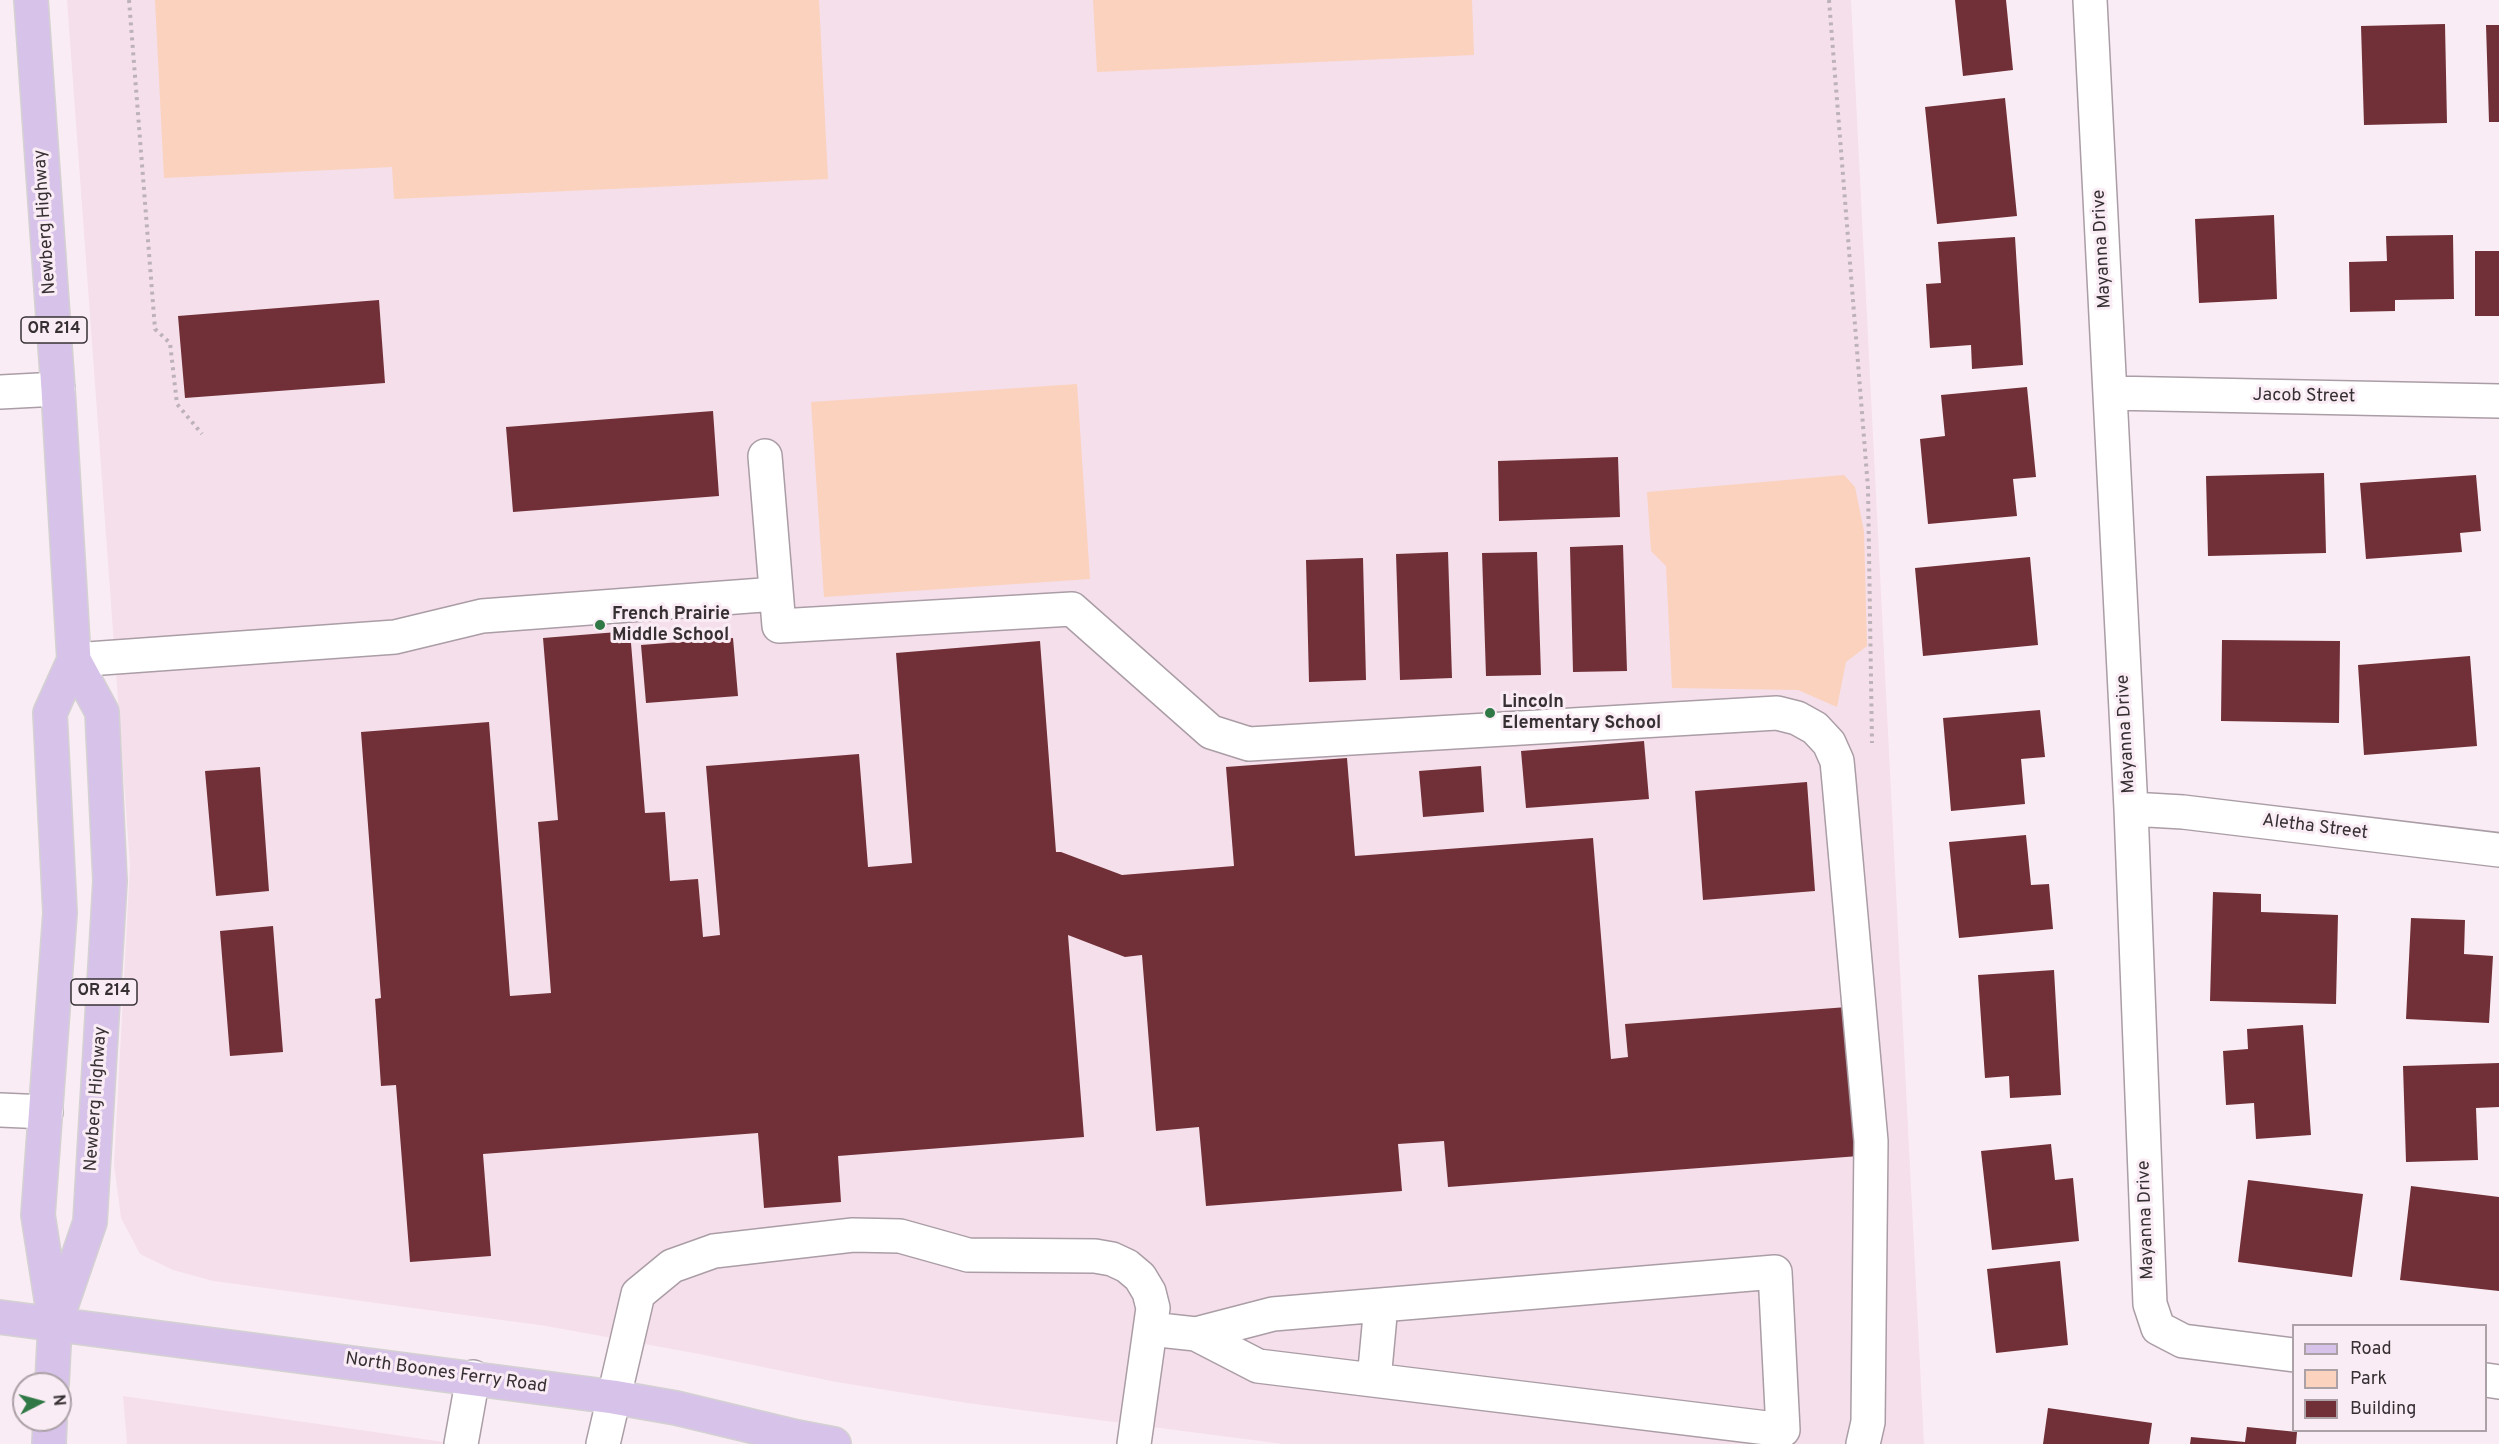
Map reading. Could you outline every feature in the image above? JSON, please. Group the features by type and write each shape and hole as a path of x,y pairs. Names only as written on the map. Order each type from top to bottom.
{"main road":[{"name":"Newberg Highway","path":"31,0 74,660 102,712 110,881 90,1222 55,1324"},
{"name":"Newberg Highway","path":"53,1372 55,1324 38,1215 60,912 50,713 74,660"},
{"name":"North Boones Ferry Road","path":"0,1317 613,1397 676,1408 819,1443"}],"street":[{"name":"Mayanna Drive","path":"2090,0 2131,809 2150,1292 2154,1319 2158,1328 2183,1341 2292,1355"},
{"path":"0,392 58,389"},
{"name":"Jacob Street","path":"2110,393 2499,401"},
{"path":"765,456 779,626 1072,609 1211,732 1250,744 1777,713 1797,718 1815,728 1829,743 1837,761 1871,1141 1868,1422 1863,1444"},
{"path":"74,660 395,637 482,616 776,594"},
{"name":"Aletha Street","path":"2131,809 2183,812 2499,850"},
{"path":"0,1110 46,1112"},
{"path":"603,1444 638,1294 672,1266 714,1251 853,1235 900,1236 968,1255 1095,1256 1112,1259 1127,1266 1140,1277 1149,1292 1153,1308 1134,1444"},
{"path":"1150,1329 1197,1334 1273,1314 1775,1272 1783,1430 1258,1366 1197,1334"},
{"path":"1374,1380 1381,1305"},
{"path":"461,1444 473,1377"}],"path":[{"path":"129,0 155,329 170,344 177,404 202,434"},
{"path":"1829,0 1868,488 1872,752"}],"shaded area":[{"path":"67,0 1851,0 1924,1444 1283,1444 967,1403 836,1382 546,1326 213,1281 173,1270 140,1254 121,1218 114,1165 130,865"},
{"path":"123,1396 458,1444 127,1444"}],"green space":[{"path":"155,0 819,0 828,179 394,199 392,167 164,178"},
{"path":"1093,0 1472,0 1474,55 1097,72"},
{"path":"1077,384 1090,579 824,597 811,402"},
{"path":"1844,475 1855,487 1864,531 1867,646 1846,662 1837,707 1798,690 1672,688 1666,566 1651,551 1647,492"}],"building":[{"path":"1955,0 2006,0 2013,70 1963,76"},
{"path":"2445,24 2447,123 2364,125 2361,26"},
{"path":"2486,25 2499,25 2499,122 2489,122"},
{"path":"2005,98 2017,216 1937,224 1925,107"},
{"path":"2274,215 2277,299 2199,303 2195,219"},
{"path":"2453,235 2454,299 2395,300 2395,311 2350,312 2349,262 2387,261 2386,236"},
{"path":"2015,237 2023,365 1972,369 1971,345 1930,348 1926,284 1941,283 1938,242"},
{"path":"2475,251 2499,251 2499,316 2475,316"},
{"path":"379,300 385,383 185,398 178,316"},
{"path":"2027,387 2036,477 2013,479 2017,516 1928,524 1920,439 1945,436 1941,395"},
{"path":"713,411 719,496 513,512 506,427"},
{"path":"1618,457 1620,517 1499,521 1498,461"},
{"path":"2324,473 2326,553 2208,556 2206,476"},
{"path":"2476,475 2481,531 2460,533 2462,552 2366,559 2360,483"},
{"path":"1623,545 1627,671 1573,672 1570,547"},
{"path":"1448,552 1452,678 1400,680 1396,554"},
{"path":"1537,552 1541,675 1486,676 1482,553"},
{"path":"2030,557 2038,645 1923,656 1915,568"},
{"path":"1363,558 1366,680 1309,682 1306,560"},
{"path":"630,631 645,813 665,812 670,881 698,879 703,937 720,935 706,766 859,754 868,867 912,863 896,653 1040,641 1056,852 1122,875 1234,866 1226,767 1347,758 1355,856 1593,838 1611,1059 1628,1057 1625,1024 1847,1007 1859,1156 1448,1187 1444,1141 1398,1144 1402,1191 1206,1206 1199,1127 1156,1131 1142,955 1125,957 1068,935 1084,1137 838,1156 841,1202 764,1208 758,1133 483,1154 491,1256 410,1262 396,1085 381,1086 375,999 381,998 361,732 489,722 510,996 551,993 538,822 558,820 543,638"},
{"path":"733,638 738,696 646,703 641,645"},
{"path":"2222,640 2340,641 2339,723 2221,721"},
{"path":"2470,656 2477,746 2364,755 2358,665"},
{"path":"2040,710 2045,757 2021,759 2025,804 1951,811 1943,718"},
{"path":"1644,741 1649,799 1526,808 1521,751"},
{"path":"1481,766 1484,812 1423,817 1419,771"},
{"path":"260,767 269,891 216,896 205,771"},
{"path":"1807,782 1815,891 1703,900 1695,791"},
{"path":"2026,835 2031,885 2049,884 2053,929 1959,938 1949,842"},
{"path":"2213,892 2261,894 2261,912 2338,915 2336,1004 2210,1001"},
{"path":"2411,918 2465,920 2464,954 2493,956 2489,1023 2406,1019"},
{"path":"273,926 283,1052 230,1056 220,931"},
{"path":"2054,970 2061,1095 2010,1098 2009,1076 1985,1078 1978,975"},
{"path":"2303,1025 2311,1135 2256,1139 2254,1103 2226,1105 2223,1051 2248,1049 2247,1029"},
{"path":"2499,1063 2499,1107 2476,1108 2478,1160 2406,1162 2403,1066"},
{"path":"2051,1144 2055,1180 2073,1178 2079,1241 1992,1250 1981,1151"},
{"path":"2248,1180 2363,1194 2352,1277 2238,1262"},
{"path":"2411,1186 2499,1197 2499,1291 2400,1280"},
{"path":"2060,1261 2068,1345 1996,1353 1987,1269"},
{"path":"2048,1408 2152,1423 2149,1444 2043,1444"},
{"path":"2247,1427 2297,1432 2296,1444 2190,1444 2191,1437 2245,1442"}],"place":[{"name":"French Prairie Middle School","path":"600,625"},
{"name":"Lincoln Elementary School","path":"1490,713"}]}
